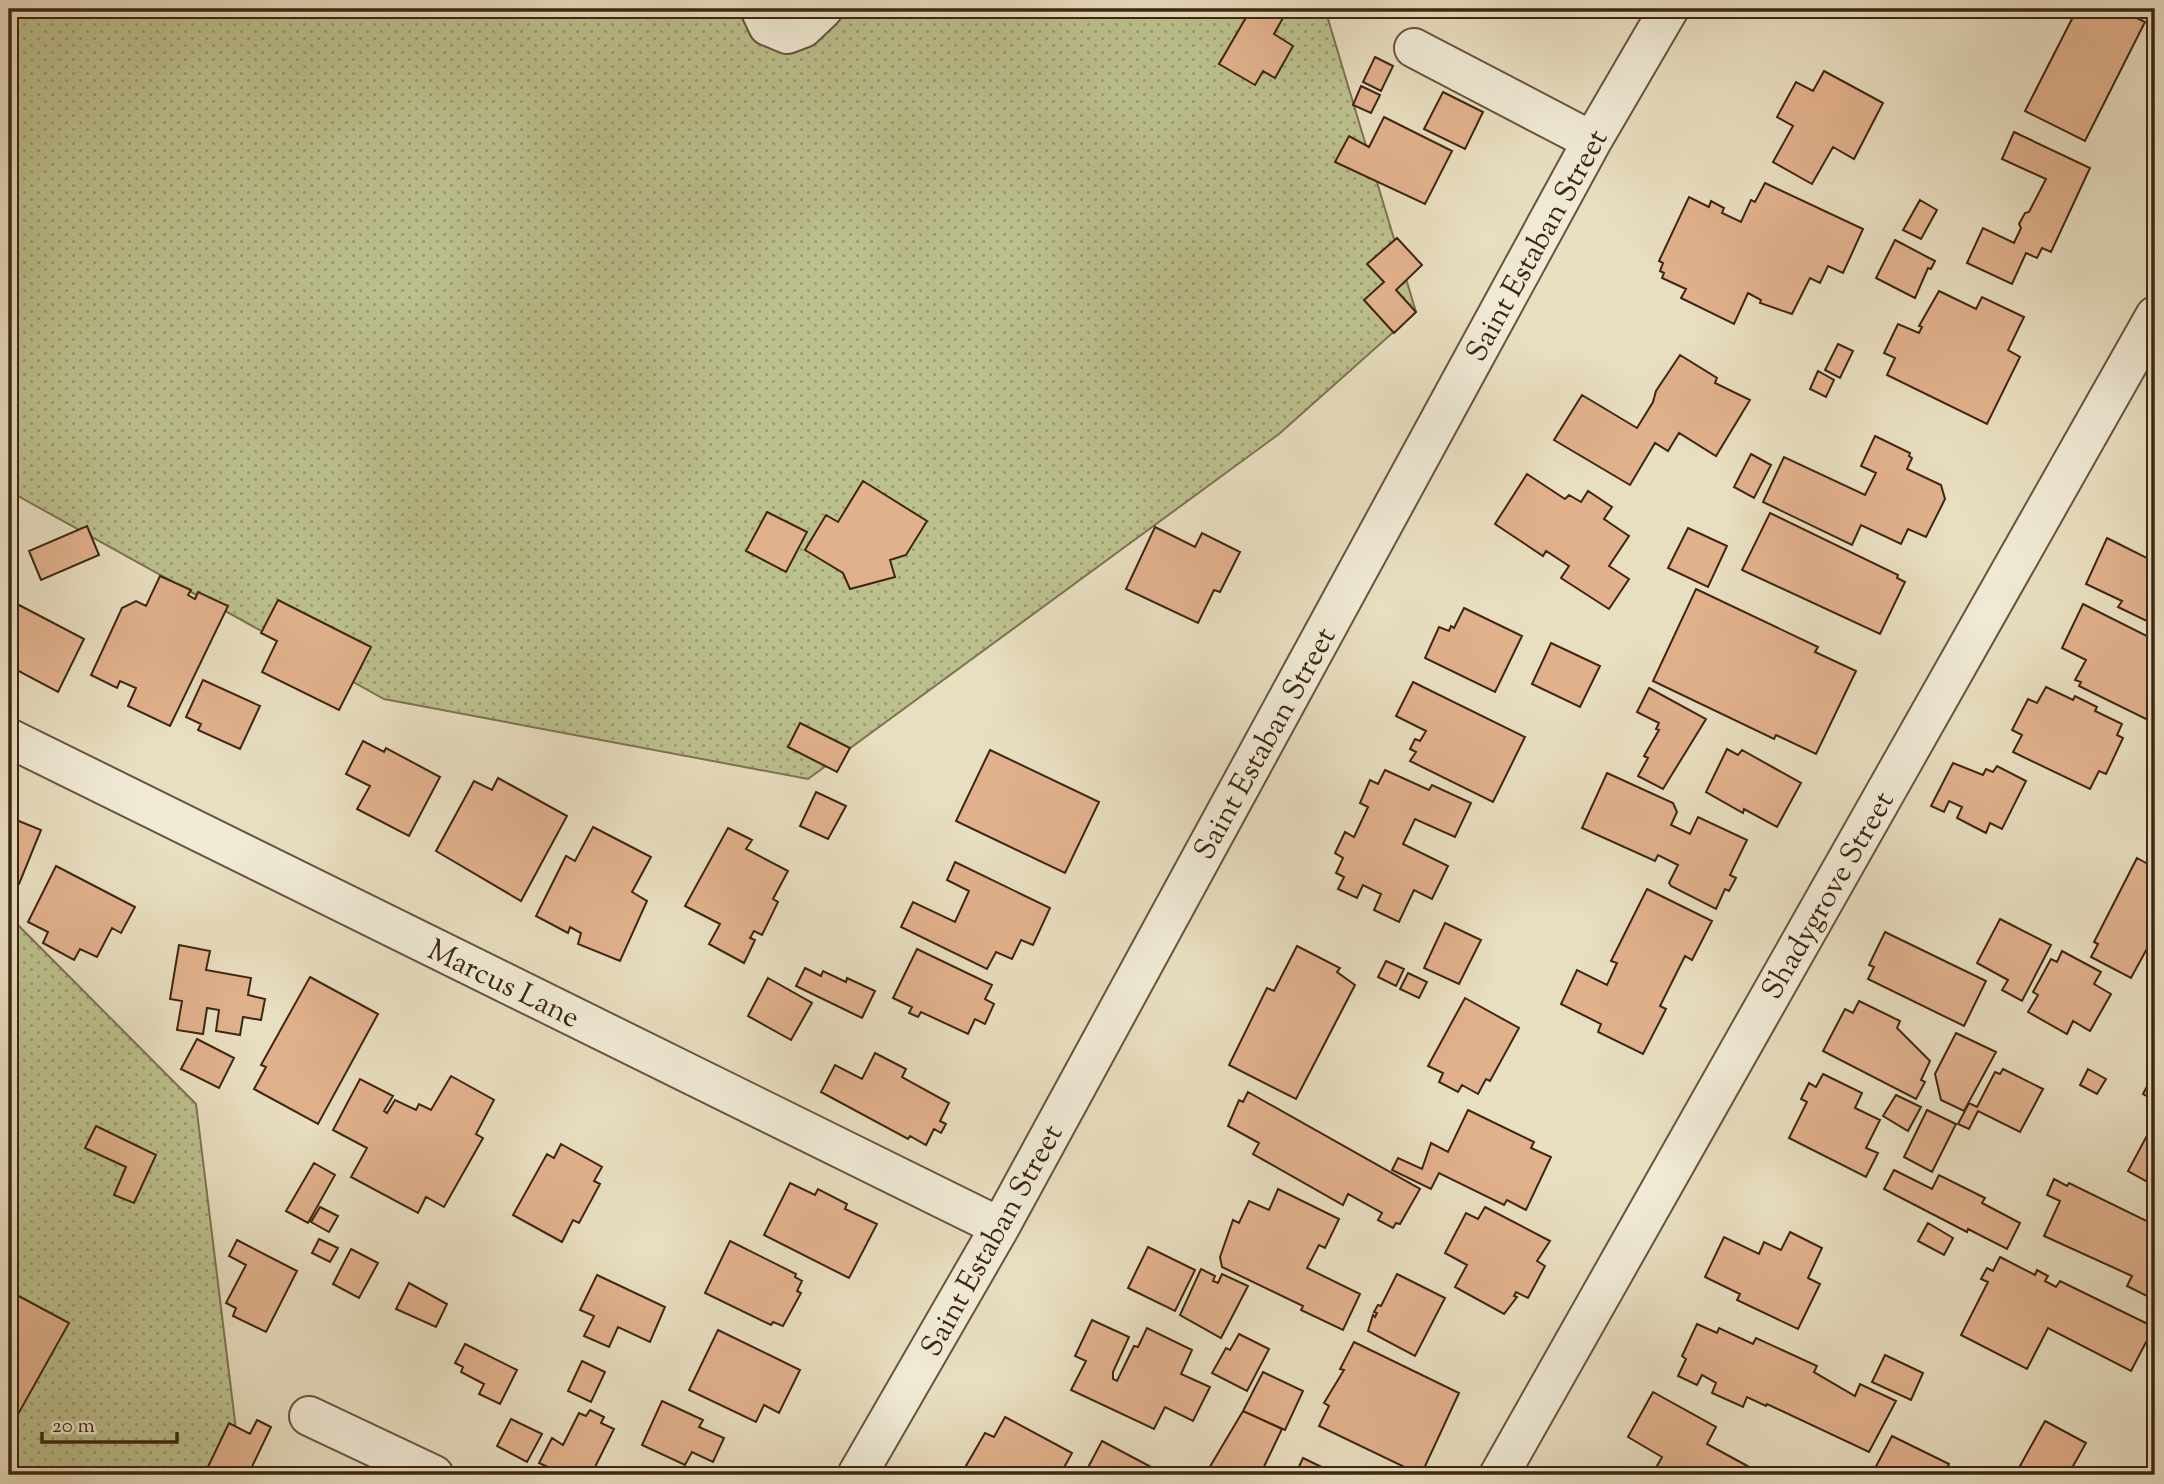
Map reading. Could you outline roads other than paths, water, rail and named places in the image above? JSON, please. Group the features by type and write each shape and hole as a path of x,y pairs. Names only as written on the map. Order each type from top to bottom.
{"street":[{"path":"760,9 768,26 787,34 803,28 823,9"},
{"name":"Saint Estaban Street","path":"857,1475 1000,1227 1592,141 1669,9"},
{"path":"1414,48 1592,141"},
{"name":"Shadygrove Street","path":"1499,1475 2155,316"},
{"name":"Marcus Lane","path":"9,738 1000,1227"},
{"path":"309,1416 434,1475"}]}
